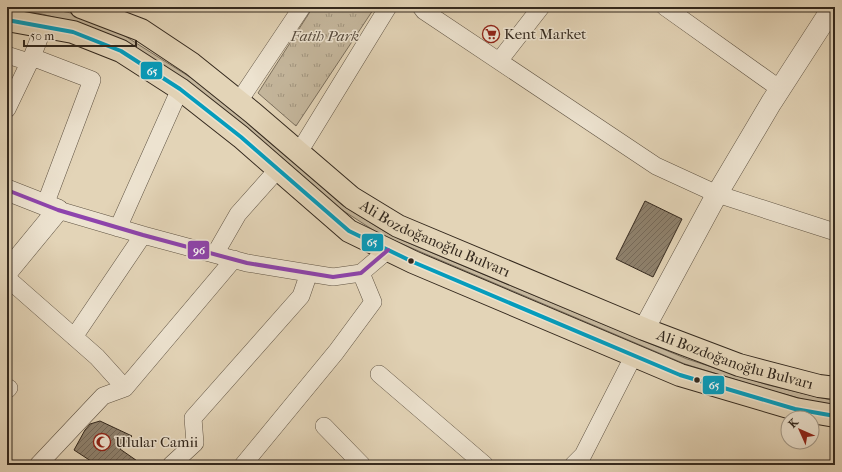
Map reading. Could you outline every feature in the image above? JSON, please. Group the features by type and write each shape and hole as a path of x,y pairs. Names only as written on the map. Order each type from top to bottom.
{"main road":[{"name":"Ali Bozdoğanoğlu Bulvarı","path":"81,7 142,30 192,64 239,101 352,198 398,226 644,329 739,365 819,386 835,388"},
{"name":"Ali Bozdoğanoğlu Bulvarı","path":"7,20 73,32 121,51 180,89 241,137 349,231 413,262 680,375 795,409 835,416"}],"street":[{"path":"239,101 302,7"},
{"path":"299,152 388,7"},
{"path":"421,7 424,11 656,166 717,194 835,232"},
{"path":"499,61 541,7"},
{"path":"665,7 683,12 780,89"},
{"path":"644,329 717,194 780,89 833,7"},
{"path":"7,109 31,60 44,26"},
{"path":"7,55 31,60 92,80 52,207 7,272"},
{"path":"118,228 180,89"},
{"path":"215,254 238,214 278,169"},
{"path":"7,190 52,207 143,235 247,262 333,277 361,273 388,250"},
{"path":"74,337 143,235"},
{"path":"38,465 103,396 125,388 234,259"},
{"path":"171,465 194,443 193,418 301,296 308,273"},
{"path":"243,465 336,352 373,302 361,273"},
{"path":"7,278 97,357 125,388"},
{"path":"573,465 582,455 634,355"},
{"path":"379,374 485,465"},
{"path":"324,426 362,465"}],"green space":[{"path":"7,7 41,7 91,17 125,36 196,81 247,121 342,205 399,239 687,359 768,385 835,401 835,406 813,402 766,389 685,364 381,235 339,208 86,26 42,14 7,9"},
{"name":"Fatih Park","path":"313,7 375,7 296,126 258,93"}],"building":[{"path":"645,201 682,219 653,277 616,259"},
{"name":"Ulular Camii","path":"100,421 132,436 120,449 143,465 97,465 74,450 90,424"}],"transit line":[{"name":"65","path":"7,20 73,32 121,51 180,89 241,137 349,231 413,262 680,375 795,409 835,416"},
{"name":"96","path":"7,190 58,210 247,263 333,277 361,273 388,250"}],"place":[{"name":"Kent Market","path":"491,34"},
{"name":"Ulular Camii","path":"102,442"}]}
